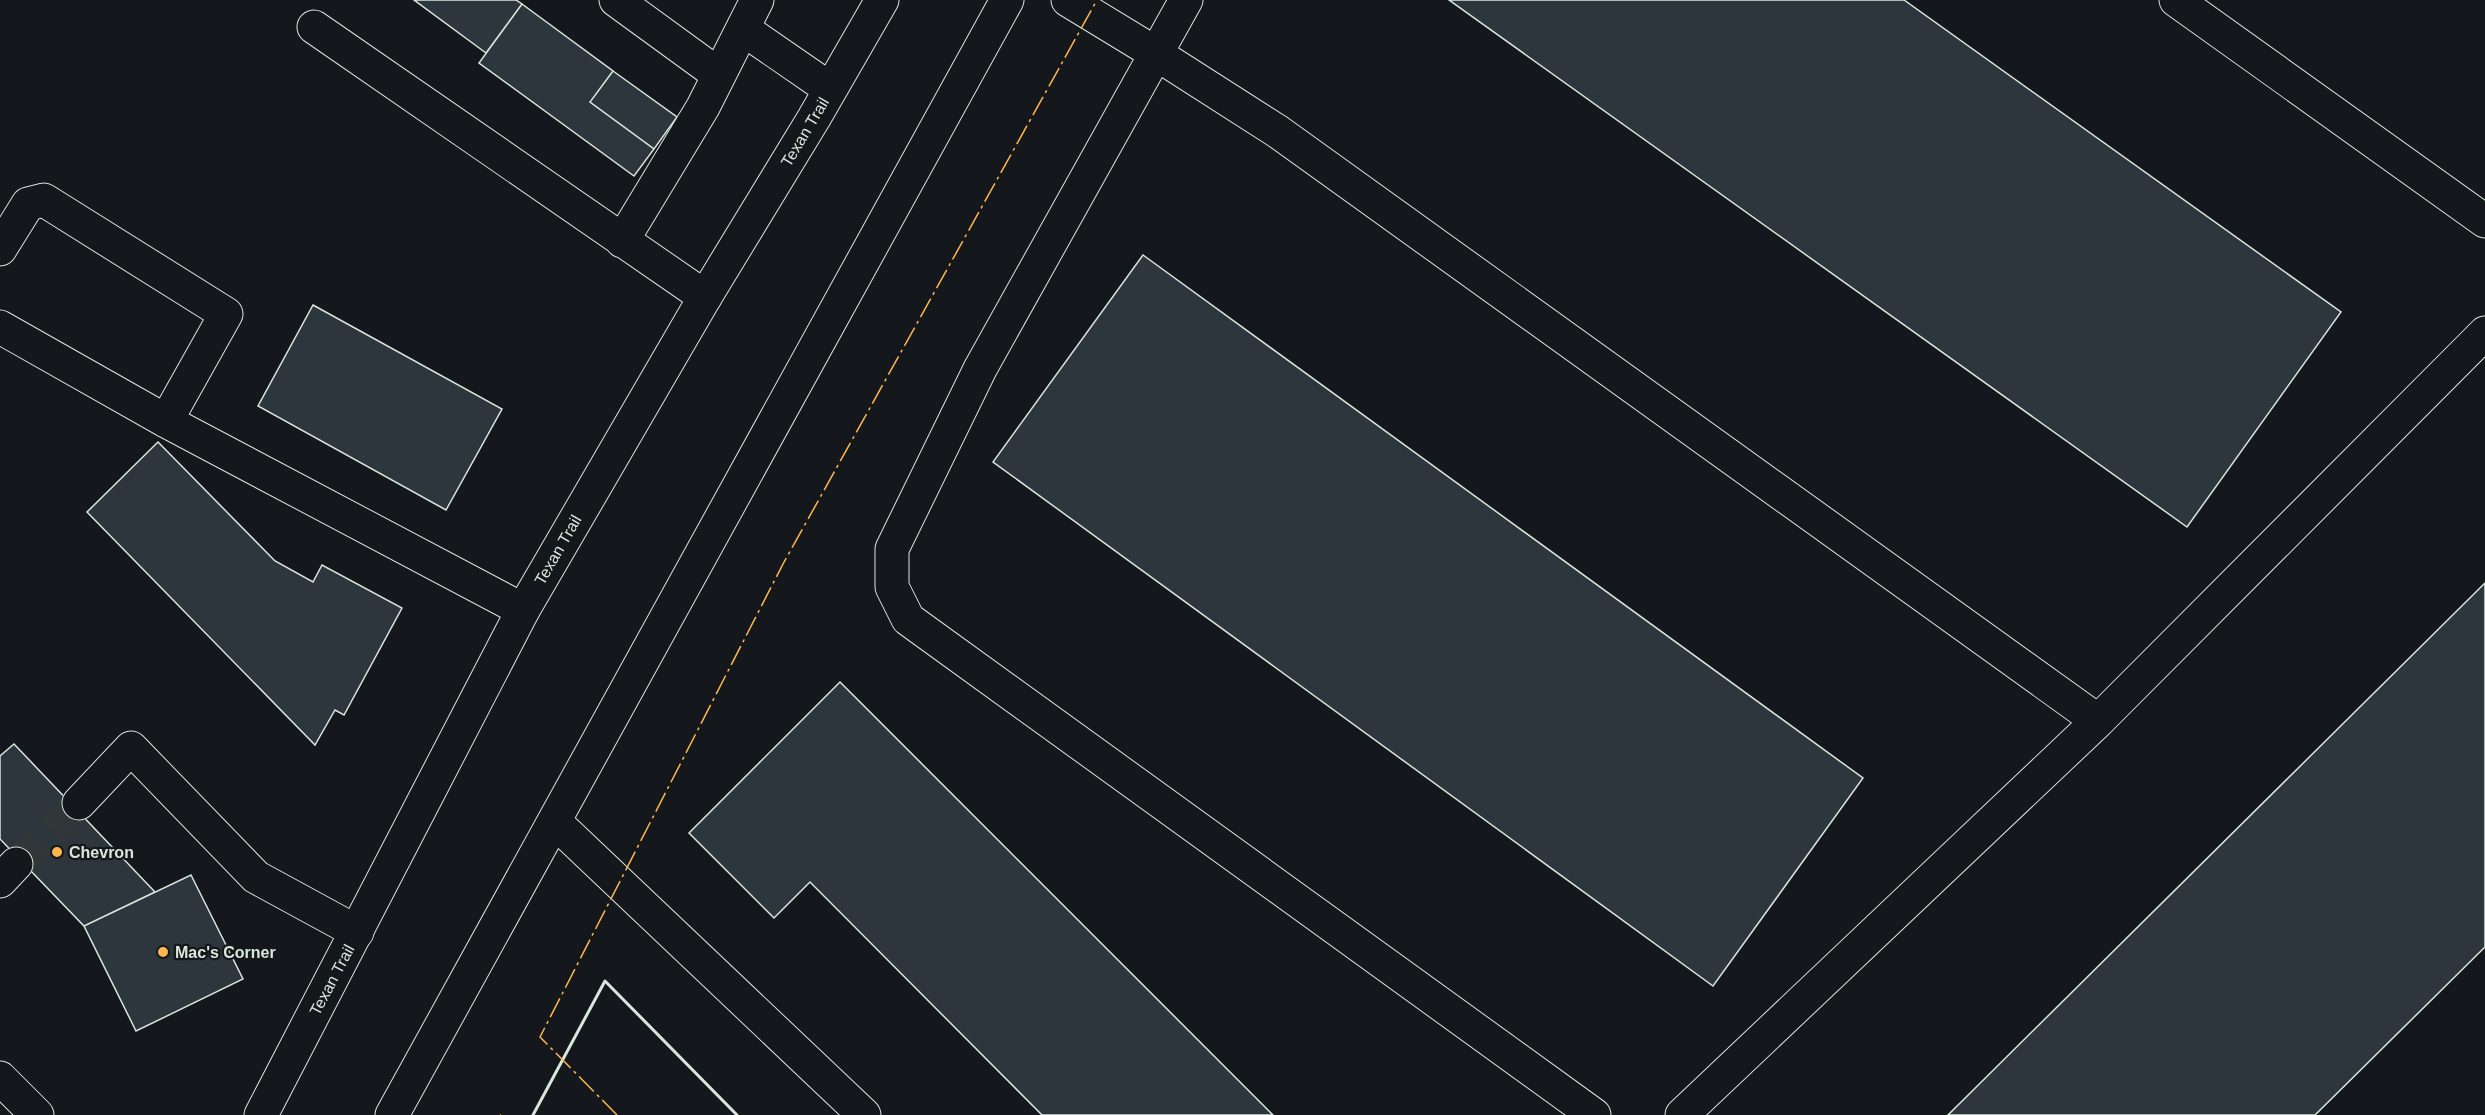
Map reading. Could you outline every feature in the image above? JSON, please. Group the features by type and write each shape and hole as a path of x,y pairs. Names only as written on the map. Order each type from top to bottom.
{"main road":[{"path":"616,0 720,75"},
{"path":"622,241 703,107 757,0"},
{"name":"Texan Trail","path":"261,1115 523,610 705,297 882,0"},
{"path":"392,1115 1007,0"},
{"path":"1068,0 1155,52 1277,131 2098,721"},
{"path":"1186,0 1155,52 969,390 892,549 892,587 908,619 1594,1115"},
{"path":"2176,0 2485,221"},
{"path":"314,27 705,297"},
{"path":"743,29 830,90"},
{"path":"0,249 28,204 44,200 226,314 166,421"},
{"path":"0,327 166,421 523,610"},
{"path":"1682,1115 2098,721 2485,333"},
{"path":"79,802 131,747 256,877 357,932"},
{"path":"555,822 864,1115"},
{"path":"0,1078 37,1115"}],"building":[{"path":"414,0 516,0 522,4 486,53"},
{"path":"1449,0 1904,0 2341,312 2187,527"},
{"path":"522,4 613,71 590,102 654,149 634,176 479,63"},
{"path":"613,71 677,117 654,149 590,102"},
{"path":"1143,255 1863,778 1713,986 993,462"},
{"path":"313,305 502,409 446,510 258,406"},
{"path":"158,442 275,561 313,582 322,565 402,608 344,715 335,710 315,745 87,512"},
{"path":"2485,583 2485,947 2315,1115 1948,1115"},
{"path":"840,682 1273,1115 1042,1115 810,882 774,918 689,833"},
{"path":"14,744 155,892 84,926 0,839 0,756"},
{"name":"Mac's Corner","path":"191,875 243,979 136,1031 84,926"}],"tunnel":[{"path":"16,864 79,803"}],"wall":[{"path":"533,1115 605,981 737,1115"}],"power":[{"path":"617,1115 540,1037 783,564 1097,0"}],"place":[{"name":"Chevron","path":"57,852"},
{"name":"Mac's Corner","path":"163,952"}]}
